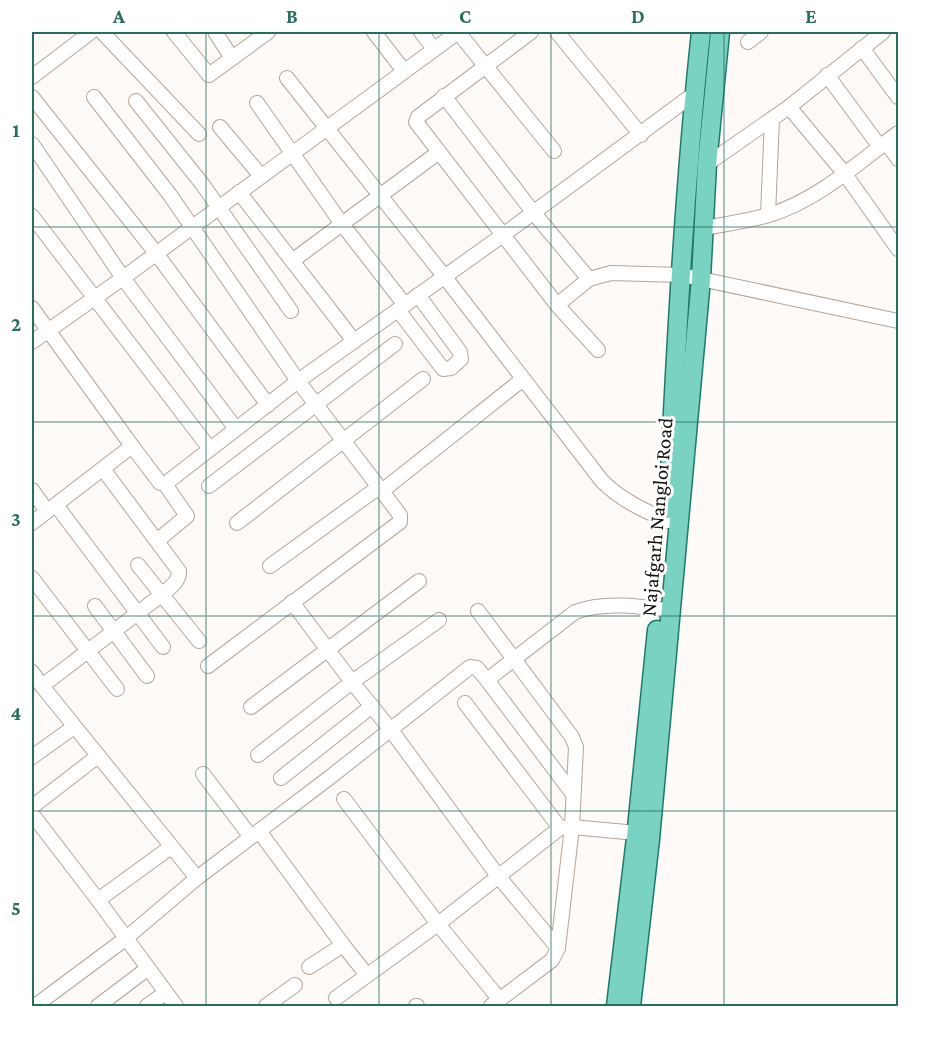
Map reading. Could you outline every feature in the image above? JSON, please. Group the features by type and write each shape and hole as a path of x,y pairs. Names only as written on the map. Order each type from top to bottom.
{"main road":[{"name":"Najafgarh Nangloi Road","path":"630,1006 650,839 665,610 682,275 694,94 701,32"},
{"name":"Najafgarh Nangloi Road","path":"616,1006 665,610 701,279 707,164 720,32"}],"street":[{"path":"32,77 91,32"},
{"path":"102,32 199,134"},
{"path":"174,32 207,74 232,58 263,33"},
{"path":"215,32 232,58"},
{"path":"374,32 404,71"},
{"path":"421,32 434,49"},
{"path":"32,342 458,32 554,152"},
{"path":"531,32 444,96 418,117 416,122 557,305 598,350"},
{"path":"557,32 641,135"},
{"path":"748,42 761,32"},
{"path":"707,164 789,107 862,48 875,34"},
{"path":"862,48 898,97"},
{"path":"827,75 898,159"},
{"path":"287,78 602,481 614,494 668,521"},
{"path":"165,484 298,381 641,135 694,94"},
{"path":"444,96 533,212 589,279"},
{"path":"32,97 156,253 268,405"},
{"path":"94,97 170,195 298,381 400,515 400,522 208,666"},
{"path":"136,101 203,185 291,311"},
{"path":"256,103 443,369 451,368 460,359 460,352 418,295"},
{"path":"789,107 844,174 898,249"},
{"path":"768,215 772,119"},
{"path":"220,127 261,176"},
{"path":"705,228 768,215 812,196 898,133"},
{"path":"32,144 123,278 236,429"},
{"path":"292,261 439,152"},
{"path":"240,192 354,341"},
{"path":"32,216 210,449"},
{"path":"557,305 589,279 610,273 682,275 898,321"},
{"path":"32,308 132,446 160,483 165,484 187,516 157,541"},
{"path":"209,486 395,344"},
{"path":"237,523 423,379"},
{"path":"270,566 380,489 523,379"},
{"path":"32,524 132,446"},
{"path":"42,686 162,595 177,581 179,576 179,571 103,469"},
{"path":"32,490 52,508 163,647"},
{"path":"138,565 199,641"},
{"path":"32,578 117,688"},
{"path":"251,707 419,581"},
{"path":"292,602 352,682 392,730 498,876 558,948"},
{"path":"95,606 147,676"},
{"path":"487,680 575,612 586,608 617,606 665,610"},
{"path":"344,799 496,1004 552,960 558,948 566,827 573,795 576,747 572,737 478,611"},
{"path":"258,755 352,682 439,620"},
{"path":"35,1006 125,939 197,878 392,730 470,667 477,668 487,680 573,795"},
{"path":"32,672 197,878"},
{"path":"465,704 566,827"},
{"path":"281,778 372,706"},
{"path":"32,757 75,727"},
{"path":"32,807 98,756"},
{"path":"203,774 255,834 368,975"},
{"path":"32,814 176,1006"},
{"path":"336,998 566,827 637,833"},
{"path":"98,900 171,847"},
{"path":"309,968 343,945"},
{"path":"98,1006 147,969"},
{"path":"266,1006 295,985"},
{"path":"147,1006 165,993"}]}
